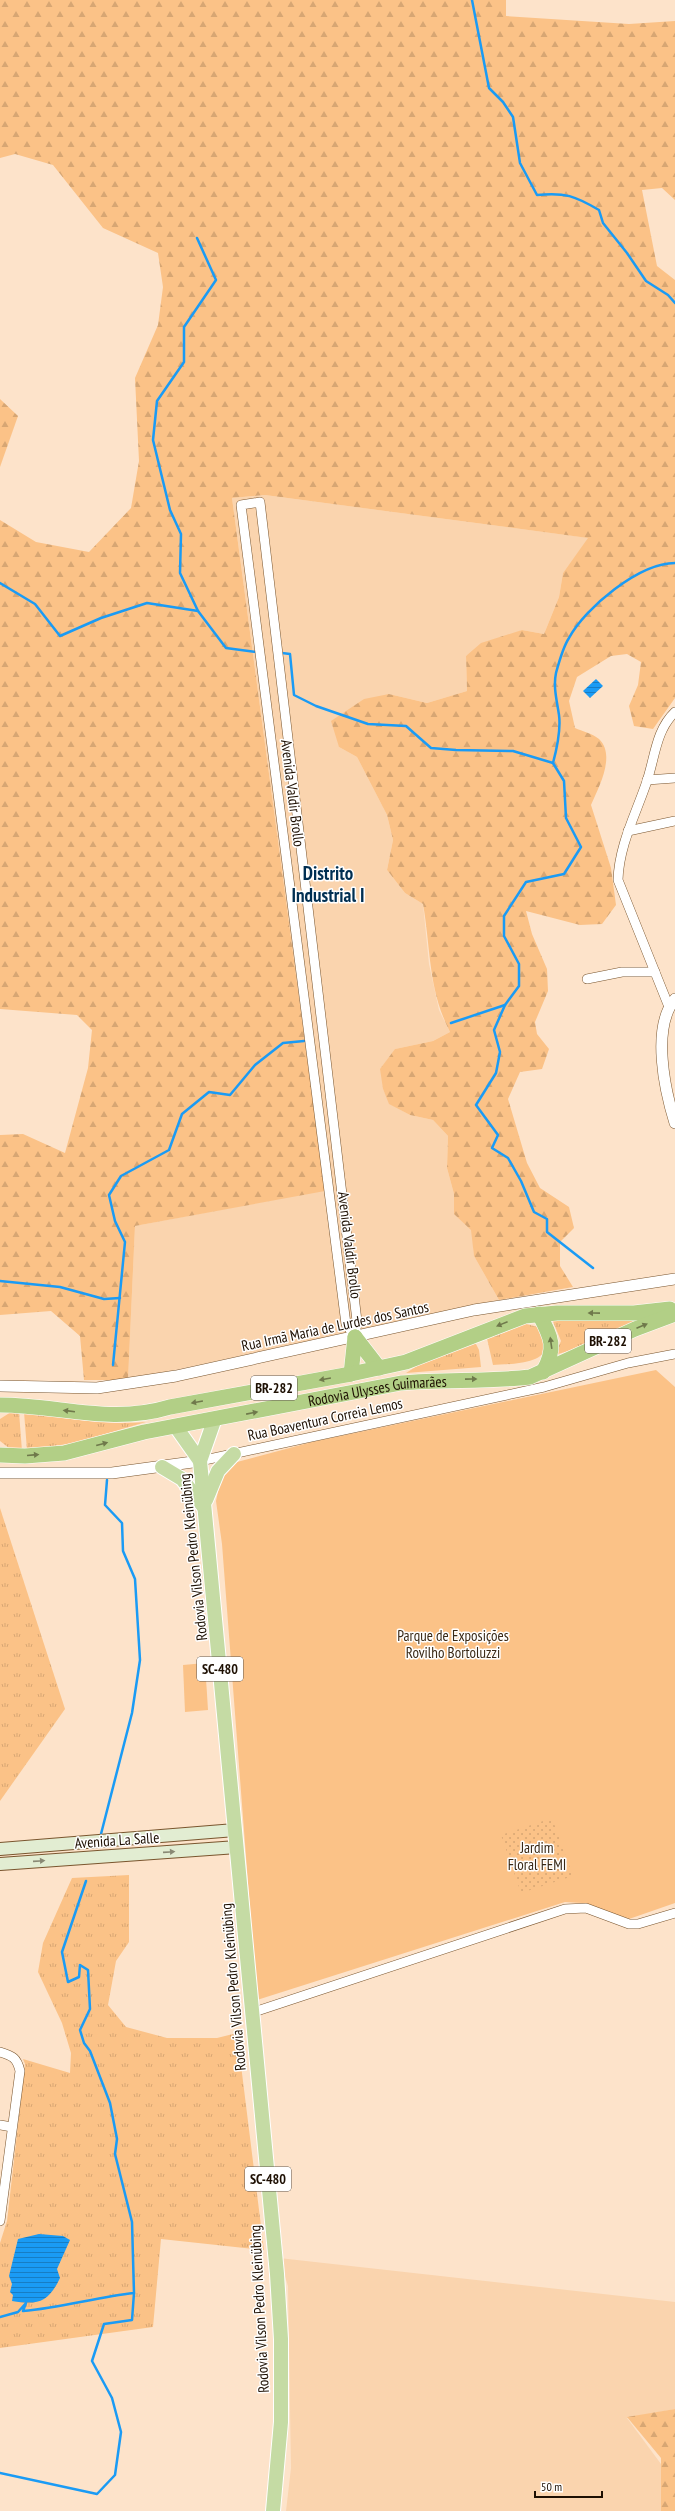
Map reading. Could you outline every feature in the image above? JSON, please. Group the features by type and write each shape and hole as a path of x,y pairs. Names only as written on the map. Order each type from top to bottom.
{"highway":[{"name":"Rodovia Ulysses Guimarães","path":"0,1405 21,1405 102,1415 145,1414 170,1407 351,1374 406,1362 508,1321 539,1314 634,1313 675,1308"},
{"path":"539,1314 547,1330 552,1347 551,1355 543,1372"},
{"name":"Rodovia Ulysses Guimarães","path":"1,1455 64,1452 144,1432 214,1421 401,1383 436,1380 511,1379 530,1377 635,1329 675,1314"},
{"path":"355,1337 379,1368"},
{"path":"351,1374 355,1337"}],"main road":[{"name":"Rodovia Vilson Pedro Kleinübing","path":"214,1421 200,1461 254,2012 281,2339 281,2422 273,2511"},
{"name":"Rodovia Vilson Pedro Kleinübing","path":"176,1427 200,1461"},
{"path":"204,1508 218,1471 234,1454"},
{"path":"162,1467 182,1479 204,1508"},
{"name":"Avenida La Salle","path":"0,1849 235,1830"},
{"name":"Avenida La Salle","path":"0,1864 237,1847"}],"street":[{"name":"Avenida Valdir Brollo","path":"260,502 357,1321 355,1337 346,1324 241,505 260,502"},
{"path":"675,712 669,718 658,738 648,780 622,846 618,880 655,972 672,1003 664,1035 662,1070 675,1123"},
{"path":"648,780 675,778"},
{"path":"628,831 675,821"},
{"path":"587,979 622,972 655,972"},
{"name":"Rua Irmã Maria de Lurdes dos Santos","path":"0,1386 97,1388 127,1384 176,1376 474,1310 675,1279"},
{"name":"Rua Boaventura Correia Lemos","path":"0,1473 112,1473 200,1461 544,1387 628,1363 675,1354"},
{"path":"254,2012 565,1909 586,1908 629,1924 638,1924 675,1913"},
{"path":"0,2052 12,2055 17,2061 20,2071 0,2221"},
{"path":"0,2126 12,2127"}],"shaded area":[{"path":"265,495 589,538 563,573 559,597 544,634 522,630 466,656 467,691 427,703 389,694 339,747 357,757 387,815 393,840 387,870 405,893 423,904 429,964 439,1010 450,1032 433,1041 395,1049 383,1089 390,1104 410,1115 433,1120 448,1136 447,1168 454,1194 454,1211 472,1230 474,1256 499,1300 128,1380 135,1226 325,1190 232,498"},
{"path":"279,2258 675,2302 675,2409 627,2418 661,2464 661,2511 286,2511 291,2468 288,2286"}],"green space":[{"path":"0,0 506,0 506,16 629,24 675,21 675,200 662,188 642,190 657,266 675,280 675,698 653,729 634,726 629,706 638,685 641,662 627,654 611,656 577,677 569,701 575,728 597,737 604,746 606,754 606,762 602,780 591,805 611,868 616,905 602,924 580,925 526,911 532,934 547,969 548,991 535,1022 537,1034 549,1049 542,1069 520,1072 508,1099 527,1163 540,1188 569,1207 574,1228 560,1242 560,1266 573,1287 499,1300 474,1256 471,1230 454,1214 454,1194 447,1168 448,1136 433,1120 410,1115 389,1104 383,1089 380,1069 395,1049 433,1041 450,1032 443,1016 434,985 423,904 405,893 387,870 393,840 387,815 357,757 339,747 331,721 364,699 389,694 427,703 467,691 466,656 481,643 522,630 544,634 559,597 563,573 588,538 265,495 232,498 325,1191 135,1226 128,1380 84,1380 80,1336 51,1311 0,1315 0,1135 23,1134 65,1153 88,1068 92,1030 77,1015 0,1009 0,520 36,542 89,552 131,508 139,461 135,378 158,325 163,287 158,253 103,228 53,165 15,154 0,158"},
{"path":"0,399 18,416 0,467"},
{"path":"650,1316 568,1351 555,1355 561,1341 552,1319"},
{"path":"522,1323 538,1327 545,1341 545,1349 542,1355 526,1362 493,1365 486,1334"},
{"path":"473,1338 479,1350 481,1367 406,1373 425,1361"},
{"name":"Parque de Exposições Rovilho Bortoluzzi","path":"656,1370 675,1387 675,1903 629,1919 582,1903 565,1902 257,2000 222,1544 216,1501 221,1478 237,1462 312,1442"},
{"path":"11,1412 19,1412 22,1451 9,1448 0,1441 0,1419"},
{"path":"24,1412 99,1422 146,1422 74,1443 27,1450"},
{"path":"0,1508 65,1709 0,1801"},
{"path":"205,1663 208,1710 185,1712 183,1665"},
{"name":"Jardim Floral FEMI","path":"552,1818 573,1876 521,1893 501,1835"},
{"path":"129,1875 129,1942 116,1961 108,2005 126,2027 167,2038 217,2038 237,2033 264,2250 161,2239 153,2327 0,2348 0,2243 7,2221 25,2064 23,2059 70,2073 71,2053 62,2023 38,1972 43,1943 72,1878"},
{"path":"675,2409 675,2511 661,2511 661,2458 627,2417"}],"water":[{"path":"596,679 603,686 590,698 583,691"},
{"path":"39,2234 63,2236 70,2240 57,2269 60,2278 51,2293 41,2300 29,2303 12,2301 13,2295 10,2292 12,2284 9,2276 18,2239"}],"waterway":[{"path":"472,0 489,88 503,102 513,117 520,163 537,195 555,194 570,196 599,210 603,223 627,253 646,281 668,295 675,303"},
{"path":"197,238 216,280 184,327 184,362 157,401 153,440 170,510 181,534 180,573 198,611"},
{"path":"593,1268 547,1232 547,1219 534,1212 521,1181 508,1158 492,1148 498,1135 476,1105 496,1073 500,1052 494,1030 505,1005 519,986 519,964 504,936 504,916 526,882 564,874 581,847 566,818 564,781 553,763 559,733 559,715 555,678 563,650 577,626 587,614 614,589 646,570 661,565 675,563"},
{"path":"0,583 35,604 60,636 101,618 147,603 198,611 226,648 256,652"},
{"path":"282,653 290,654 294,695 316,706 368,724 406,726 431,748 513,751 553,763"},
{"path":"451,1023 505,1005"},
{"path":"113,1365 125,1242 115,1221 109,1195 121,1176 169,1150 182,1114 209,1092 230,1095 255,1065 283,1043 304,1041"},
{"path":"0,1281 60,1287 104,1299 120,1298"},
{"path":"101,1834 132,1713 140,1660 135,1579 123,1551 122,1523 105,1505 107,1480"},
{"path":"0,2317 18,2312 26,2303 23,2311 134,2293 132,2222 115,2154 117,2139 110,2103 90,2051 84,2043 80,2030 90,2009 88,1970 80,1965 79,1977 68,1982 62,1952 86,1881"},
{"path":"0,2473 97,2494 115,2475 121,2432 112,2398 92,2361 104,2324 132,2320 134,2293"}],"district":[{"name":"Distrito Industrial I","path":"328,884"}]}
